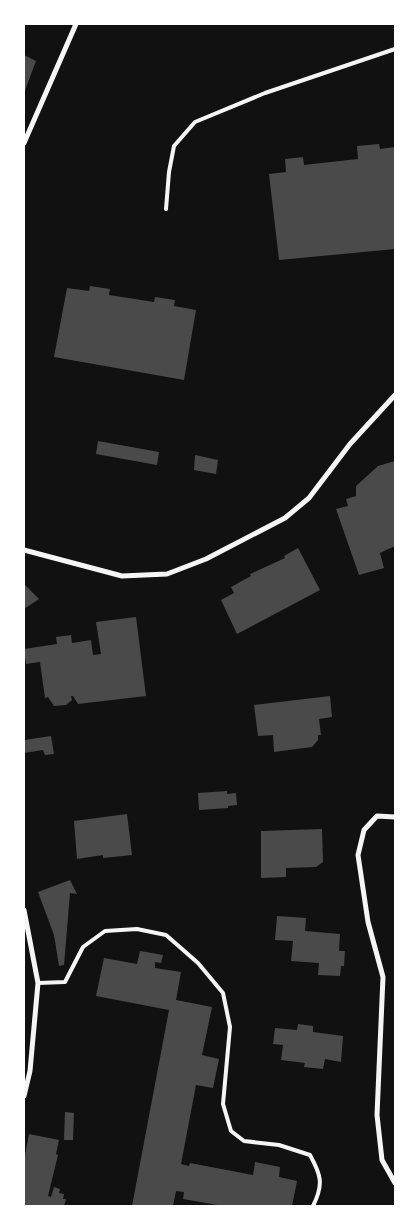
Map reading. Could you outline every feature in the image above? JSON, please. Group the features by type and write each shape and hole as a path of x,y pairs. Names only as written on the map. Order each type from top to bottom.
{"street":[{"path":"24,143 76,24"},
{"path":"24,550 122,576 167,574 206,559 285,518 310,498 350,444 395,395"},
{"path":"395,817 378,816 364,830 358,855 368,922 383,977 377,1115 382,1160 395,1183"},
{"path":"24,910 38,983 30,1071 24,1096"}],"lane":[{"path":"166,209 169,172 174,146 195,122 265,93 395,49"},
{"path":"38,983 65,982 83,947 105,930 137,929 166,935 198,963 223,993 230,1027 223,1104 231,1131 244,1141 279,1146 310,1155 320,1173 319,1194 313,1206"}],"building":[{"path":"24,55 36,61 24,93"},
{"path":"379,144 380,149 395,147 395,249 279,260 269,174 286,172 285,159 303,157 304,165 358,159 357,146"},
{"path":"90,286 110,289 109,295 154,302 155,297 175,300 174,306 196,310 184,380 54,357 67,288 89,291"},
{"path":"98,441 159,452 157,465 96,454"},
{"path":"195,455 218,460 216,474 194,470"},
{"path":"395,461 395,546 380,553 384,568 359,575 336,509 348,506 346,499 356,496 356,486 378,466"},
{"path":"298,548 320,590 237,634 221,600 234,593 231,587 251,576 250,574 285,558 284,556"},
{"path":"24,584 39,599 24,609"},
{"path":"136,617 146,696 78,704 73,696 71,696 72,700 66,705 54,706 48,697 45,698 40,662 26,664 24,649 57,644 56,637 71,635 72,643 91,640 93,655 101,654 96,622"},
{"path":"330,696 332,717 319,719 321,735 318,735 318,740 312,747 274,752 273,735 258,736 254,705"},
{"path":"51,736 54,754 45,755 43,750 24,753 24,740"},
{"path":"227,791 227,794 236,793 237,805 228,806 228,808 199,810 198,793"},
{"path":"127,814 132,855 103,858 103,855 77,859 74,821"},
{"path":"322,829 323,862 316,867 286,868 286,877 261,878 261,831"},
{"path":"70,880 77,894 70,893 64,965 59,966 54,935 38,892"},
{"path":"277,916 306,918 305,931 340,934 339,951 345,951 344,966 341,966 340,976 318,975 319,963 291,961 293,941 275,940"},
{"path":"140,951 163,955 161,963 155,962 155,968 181,972 176,1000 212,1007 202,1055 219,1059 213,1088 196,1085 181,1164 189,1166 190,1163 253,1175 255,1162 280,1167 279,1177 297,1181 292,1206 223,1206 183,1199 184,1192 176,1191 173,1206 132,1206 169,1010 96,996 104,958 137,964"},
{"path":"298,1024 313,1026 313,1032 343,1036 341,1062 325,1059 323,1069 304,1067 305,1063 281,1060 283,1045 273,1044 275,1028 297,1030"},
{"path":"65,1112 74,1113 73,1140 64,1140"},
{"path":"29,1134 59,1140 56,1154 58,1155 48,1196 51,1197 54,1187 60,1189 59,1193 64,1194 63,1199 66,1199 64,1206 24,1206 24,1160"}]}
